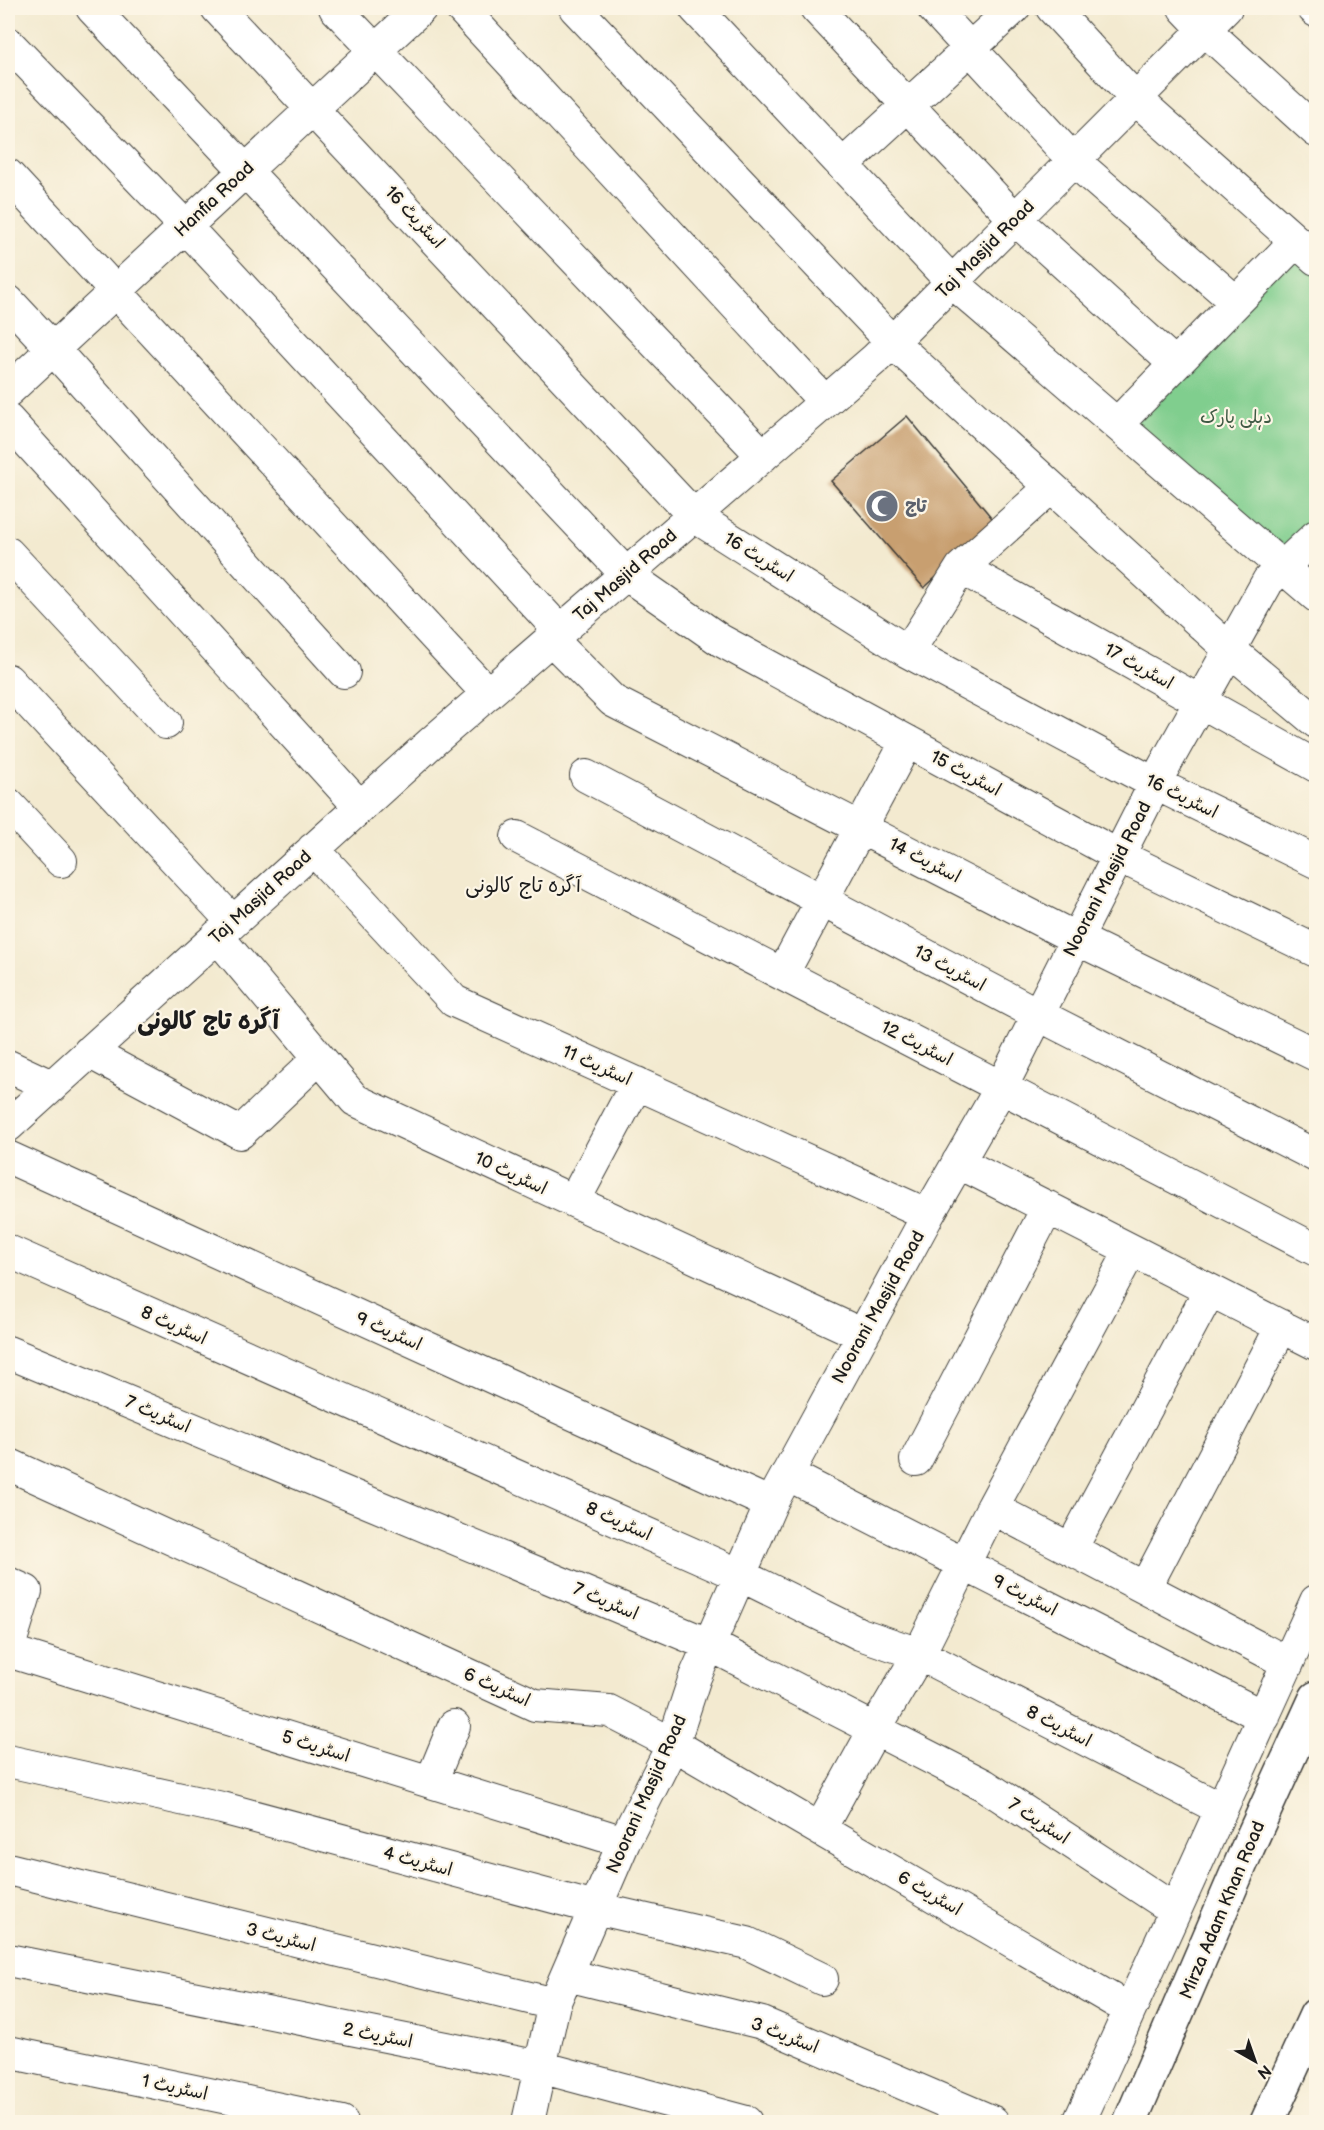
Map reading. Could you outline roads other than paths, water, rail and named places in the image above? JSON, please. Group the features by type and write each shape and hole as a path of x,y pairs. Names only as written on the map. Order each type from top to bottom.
{"main road":[{"name":"Mirza Adam Khan Road","path":"1130,2122 1248,1847 1317,1698"},
{"path":"1267,2122 1317,2015"}],"street":[{"name":"اسٹریٹ 15","path":"92,8 627,575 720,640 1119,856 1317,951"},
{"name":"اسٹریٹ 16","path":"217,8 694,516 908,652 1156,784 1317,862"},
{"path":"335,8 763,456"},
{"name":"Hanfia Road","path":"8,391 421,8"},
{"path":"462,8 825,402"},
{"path":"575,8 892,342 1230,650 1317,722"},
{"path":"695,8 952,282 1317,596"},
{"path":"816,8 1015,219 1175,364"},
{"path":"933,8 1073,160 1236,302"},
{"path":"843,165 1014,8"},
{"path":"1052,8 1135,98 1306,250 1236,302 1117,424"},
{"path":"1313,8 1317,11"},
{"path":"1204,15 1317,131"},
{"name":"Taj Masjid Road","path":"8,1126 360,807 892,342 1135,98 1204,15"},
{"name":"اسٹریٹ 14","path":"8,43 185,226 613,701 1077,939 1317,1055"},
{"path":"8,175 488,694"},
{"path":"8,301 344,672"},
{"path":"8,420 360,807"},
{"path":"908,652 961,568 1051,487"},
{"name":"Noorani Masjid Road","path":"528,2122 554,2004 624,1842 673,1744 695,1677 771,1504 928,1215 1002,1086 1156,784 1268,582 1317,536"},
{"path":"8,553 166,723"},
{"name":"اسٹریٹ 17","path":"961,568 1317,765"},
{"name":"اسٹریٹ 10","path":"8,680 225,929 319,1058 355,1101 863,1335"},
{"path":"783,973 907,741"},
{"name":"اسٹریٹ 13","path":"586,776 1039,1015 1317,1156"},
{"path":"8,804 61,861"},
{"name":"اسٹریٹ 12","path":"517,837 1317,1250"},
{"name":"اسٹریٹ 11","path":"313,849 454,1001 928,1215"},
{"path":"89,1053 240,1133 319,1058"},
{"path":"8,1066 51,1086"},
{"path":"574,1201 636,1083"},
{"name":"اسٹریٹ 9","path":"8,1157 771,1504"},
{"path":"958,1162 1317,1344"},
{"path":"916,1460 1048,1207"},
{"path":"820,1829 919,1654 992,1508 1131,1250"},
{"name":"اسٹریٹ 8","path":"8,1251 740,1575 860,1634 919,1654 1221,1809"},
{"path":"1071,1549 1210,1290"},
{"path":"1145,1588 1282,1326"},
{"name":"اسٹریٹ 7","path":"8,1352 710,1645 984,1785 1175,1910"},
{"name":"اسٹریٹ 6","path":"8,1464 535,1705 609,1711 673,1744 1130,2010"},
{"name":"اسٹریٹ 9","path":"787,1474 1264,1717"},
{"path":"992,1508 1288,1663"},
{"path":"8,1583 26,1591 8,1650"},
{"path":"1079,2122 1317,1601"},
{"name":"اسٹریٹ 5","path":"8,1650 624,1842"},
{"path":"431,1782 454,1726"},
{"name":"اسٹریٹ 4","path":"8,1761 222,1808 595,1908 747,1943 822,1979"},
{"name":"اسٹریٹ 3","path":"8,1869 554,2004"},
{"name":"اسٹریٹ 2","path":"8,1960 540,2067 746,2122"},
{"name":"اسٹریٹ 3","path":"567,1975 762,2023 993,2122"},
{"name":"اسٹریٹ 1","path":"8,2052 342,2122"}],"place":[{"name":"تاج","path":"882,506"}],"district":[{"name":"آگرہ تاج کالونی","path":"523,885"},
{"name":"آگرہ تاج کالونی","path":"208,1021"}],"park label":[{"name":"دہلی پارک","path":"1236,417"}]}
